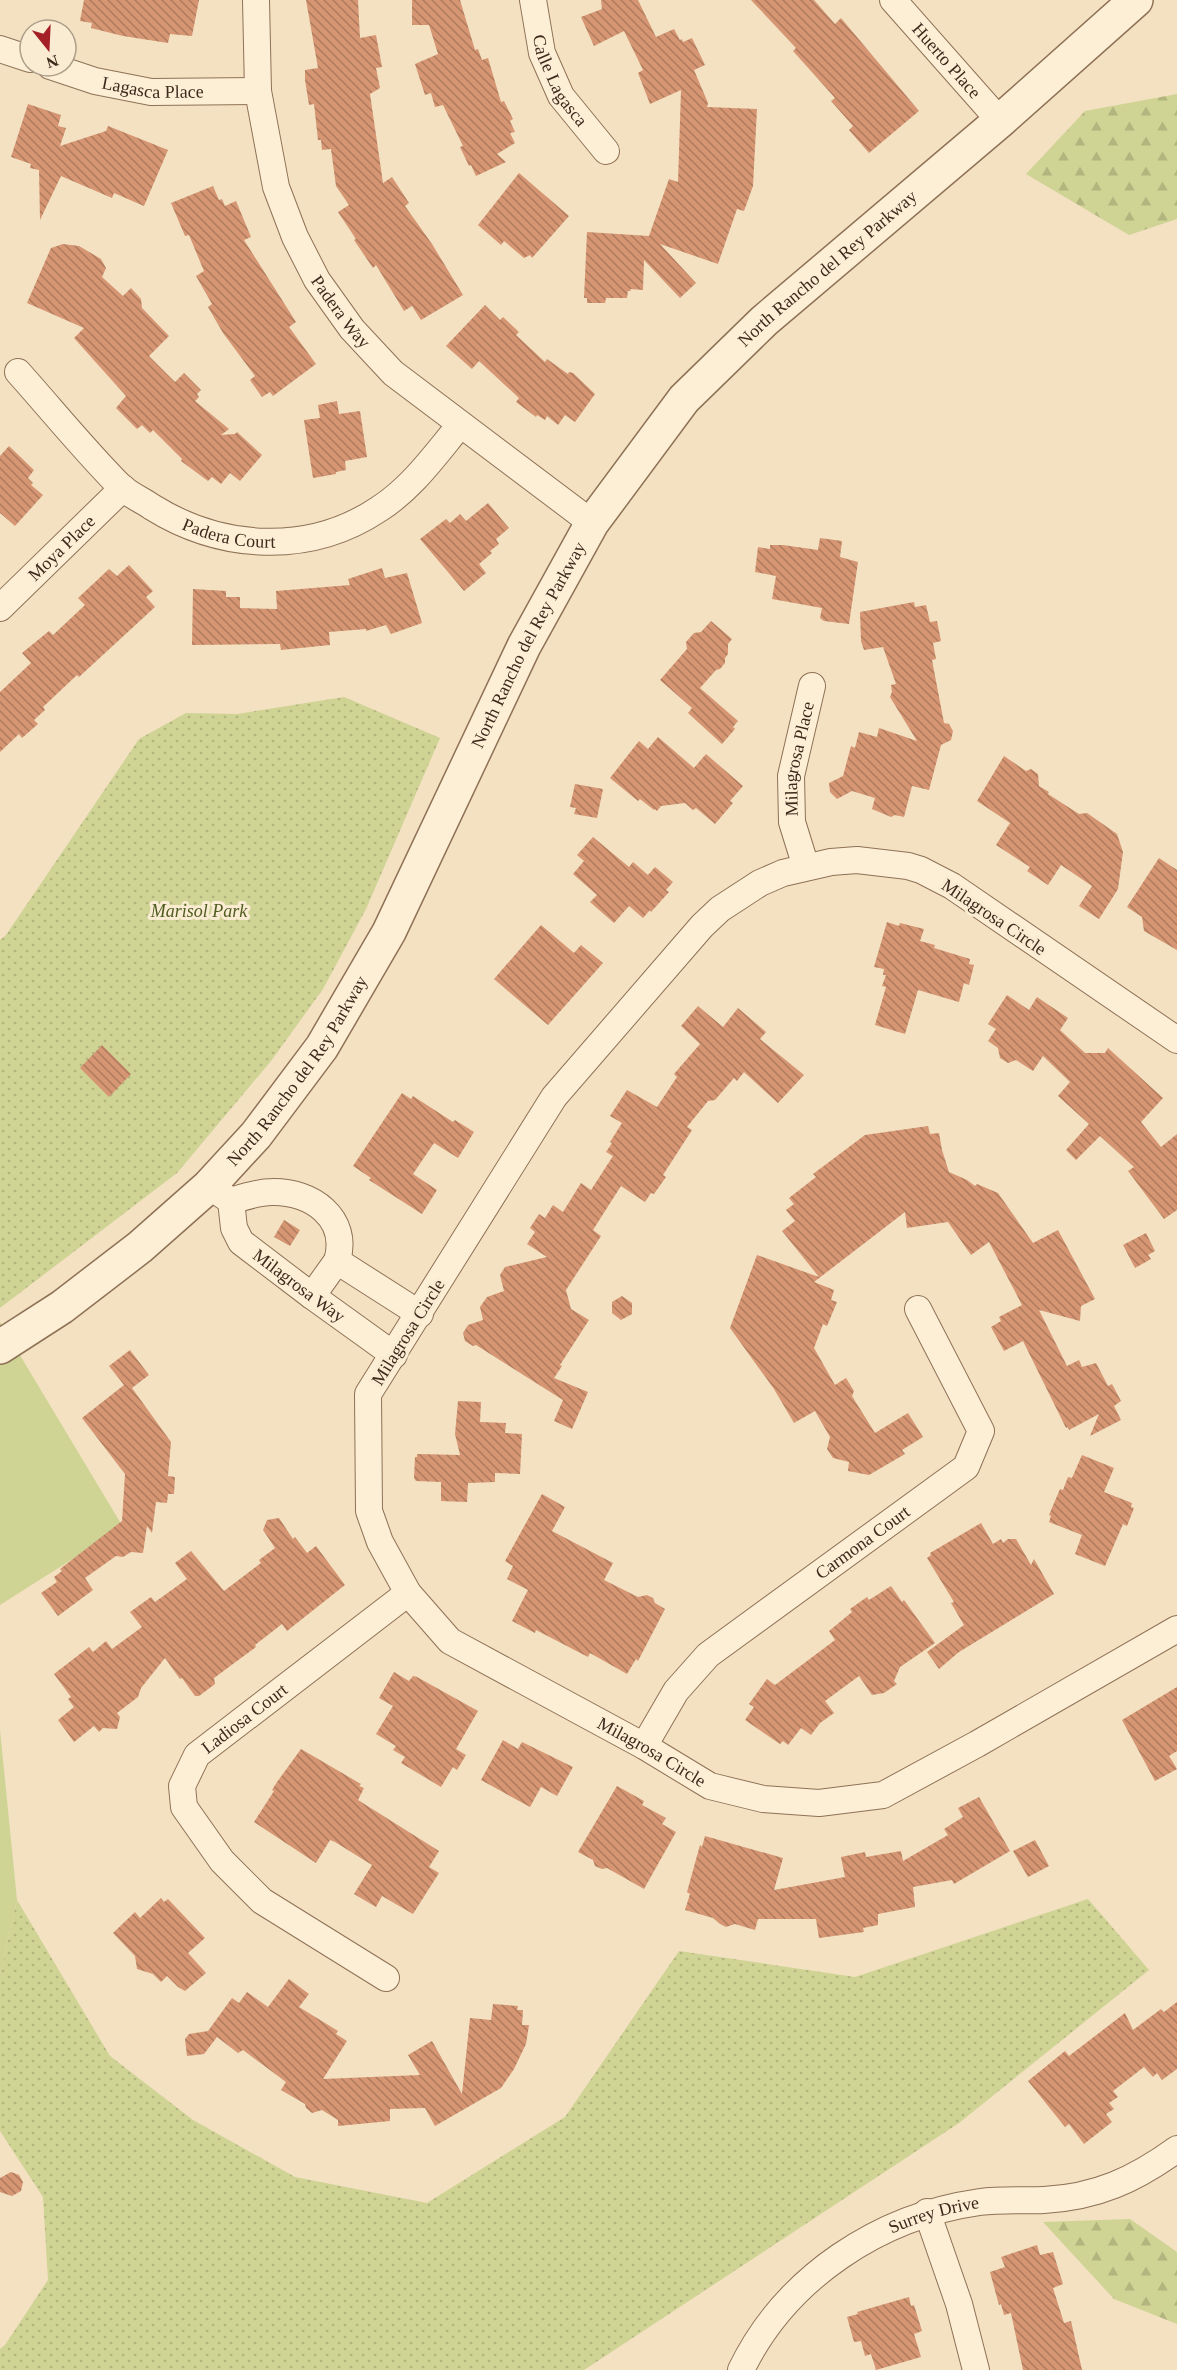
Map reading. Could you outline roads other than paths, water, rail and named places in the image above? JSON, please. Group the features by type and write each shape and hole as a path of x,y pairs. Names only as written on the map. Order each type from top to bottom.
{"street":[{"name":"Padera Way","path":"256,0 258,91 276,187 295,237 317,280 345,321 393,373 592,523"},
{"name":"Calle Lagasca","path":"533,0 542,53 561,96 606,151"},
{"name":"Huerto Place","path":"893,0 1000,120"},
{"name":"North Rancho del Rey Parkway","path":"0,1347 71,1300 140,1247 220,1193 256,1135 322,1047 390,932 524,646 592,523 684,399 764,321 1000,120 1136,0"},
{"path":"0,49 18,55"},
{"name":"Lagasca Place","path":"78,75 151,92 258,91"},
{"name":"Padera Court","path":"18,372 123,488 187,526 235,540 260,543 310,538 334,532 357,522 398,495 415,479 460,425"},
{"name":"Moya Place","path":"0,608 123,488"},
{"name":"Milagrosa Place","path":"806,867 792,822 791,776 812,686"},
{"name":"Milagrosa Circle","path":"1177,1040 952,886 921,870 882,862 857,860 806,867 783,873 760,883 720,909 702,926 554,1097 368,1394 369,1511 380,1542 408,1593 450,1641 644,1746 710,1786 736,1794 791,1803 819,1803 883,1795 977,1744 1177,1629"},
{"path":"220,1193 273,1191 308,1198 326,1210 338,1230 341,1247 337,1261 312,1296"},
{"name":"Milagrosa Way","path":"220,1193 241,1242 394,1355"},
{"path":"337,1261 420,1314"},
{"name":"Carmona Court","path":"644,1746 676,1691 708,1655 966,1467 981,1431 918,1309"},
{"name":"Ladiosa Court","path":"386,1978 262,1900 222,1861 184,1807 182,1786 197,1755 408,1593"},
{"name":"Surrey Drive","path":"741,2370 774,2318 816,2275 868,2238 927,2212 982,2202 1046,2199 1093,2193 1134,2178 1177,2149"},
{"path":"927,2212 959,2304 976,2370"}],"park label":[{"name":"Marisol Park","path":"199,911"}]}
